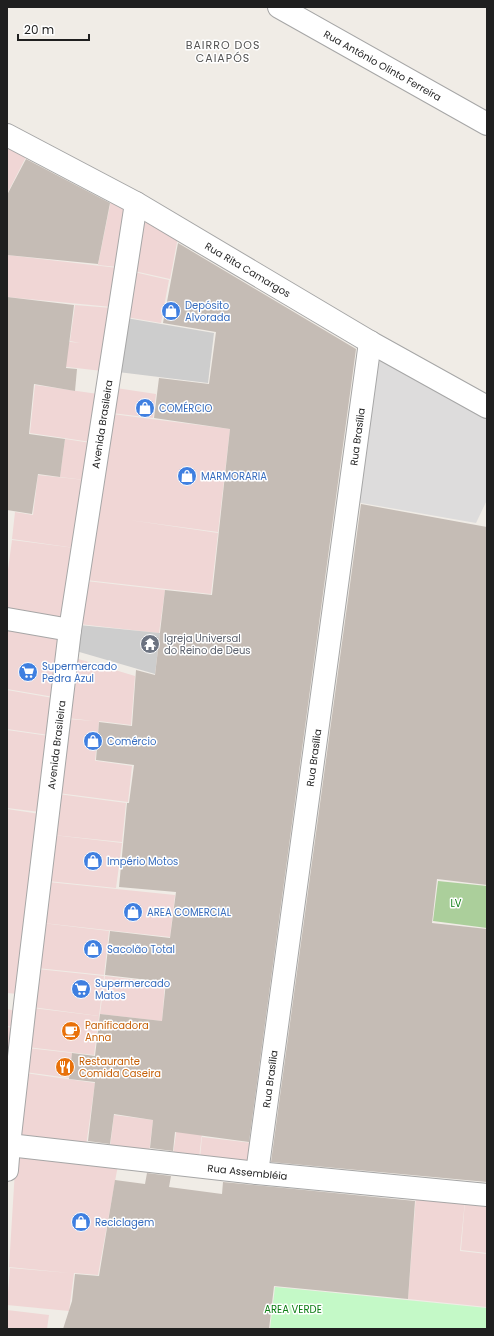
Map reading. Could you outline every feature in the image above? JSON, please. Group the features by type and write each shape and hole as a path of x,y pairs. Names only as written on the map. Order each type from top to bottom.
{"street":[{"name":"Rua Antônio Olinto Ferreira","path":"279,7 487,124"},
{"name":"Rua Rita Camargos","path":"7,135 136,203 370,342 487,407"},
{"name":"Avenida Brasileira","path":"7,1170 16,1002 70,630 136,203"},
{"name":"Rua Brasília","path":"257,1173 370,342"},
{"path":"7,619 70,630"},
{"name":"Rua Assembléia","path":"9,1145 257,1173 487,1195"}],"shaded area":[{"path":"7,144 27,155 7,194"},
{"path":"111,200 127,208 118,267 98,265"},
{"path":"141,215 178,237 170,279 134,271"},
{"path":"7,255 118,268 112,307 7,297"},
{"path":"134,272 169,280 161,323 126,317"},
{"path":"75,305 112,308 102,371 50,365 53,340 80,343 70,341"},
{"path":"126,318 214,333 208,383 118,372"},
{"path":"376,355 487,417 487,500 476,523 356,502"},
{"path":"35,385 98,394 91,442 30,433"},
{"path":"116,388 156,394 153,418 112,413"},
{"path":"112,414 230,429 218,532 129,520 218,533 211,594 86,580"},
{"path":"65,439 91,443 85,480 60,477"},
{"path":"38,475 85,480 75,548 12,539 15,512 33,515"},
{"path":"12,540 75,548 63,621 7,612 7,577"},
{"path":"86,581 165,590 159,633 79,624"},
{"path":"79,625 160,633 155,674 76,651"},
{"path":"7,627 61,636 54,697 7,689"},
{"path":"75,658 135,676 131,725 99,721 95,761 132,766 128,802 58,793 67,719 94,721 67,718"},
{"path":"7,690 53,698 49,735 7,729"},
{"path":"7,730 49,736 40,812 7,808"},
{"path":"58,794 126,803 122,842 53,835"},
{"path":"7,809 40,814 18,994 7,993"},
{"path":"53,835 122,843 116,888 48,881"},
{"path":"48,882 175,895 170,937 43,923"},
{"path":"42,923 109,931 104,975 37,968"},
{"path":"37,969 104,976 99,1016 32,1007"},
{"path":"105,976 165,983 162,1021 100,1014"},
{"path":"32,1008 99,1016 94,1055 27,1047"},
{"path":"7,1009 15,1011 13,1027 7,1026"},
{"path":"7,1027 13,1028 7,1086"},
{"path":"27,1048 72,1053 69,1078 25,1072"},
{"path":"25,1073 95,1083 86,1146 17,1137"},
{"path":"180,1105 205,1108 199,1158 173,1155"},
{"path":"114,1115 153,1120 149,1153 110,1148"},
{"path":"202,1137 252,1143 249,1164 200,1158"},
{"path":"16,1154 118,1165 98,1275 74,1273 69,1311 7,1305 10,1268 70,1273 9,1267"},
{"path":"416,1196 465,1200 460,1251 487,1254 487,1307 408,1299"},
{"path":"465,1201 487,1203 487,1253 461,1250"},
{"path":"7,1310 49,1315 47,1329 7,1329"}],"green space":[{"name":"LV","path":"438,881 487,886 487,928 433,921"},
{"name":"AREA VERDE","path":"275,1287 487,1308 487,1329 270,1329"}],"building":[{"path":"26,159 110,203 98,264 7,255 7,195"},
{"path":"178,243 356,349 249,1142 175,1132 173,1151 150,1148 153,1120 114,1114 110,1144 88,1141 95,1082 69,1079 72,1053 95,1056 100,1014 162,1021 166,982 105,975 110,931 170,938 176,892 119,887 127,803 129,803 134,765 96,760 99,722 132,726 136,670 155,675 165,590 212,595 230,429 154,418 159,378 209,384 216,332 163,323"},
{"path":"7,297 74,305 66,368 77,369 75,391 34,384 29,434 65,439 60,477 38,474 32,514 7,510"},
{"path":"361,504 487,527 487,885 437,879 432,923 487,929 487,1182 271,1162"},
{"path":"147,1173 171,1176 169,1187 222,1194 223,1182 415,1201 408,1299 274,1286 269,1329 63,1329 72,1301 75,1274 99,1276 115,1180 145,1184"}],"place":[{"name":"Depósito Alvorada","path":"171,311"},
{"name":"COMÉRCIO","path":"145,408"},
{"name":"MARMORARIA","path":"187,476"},
{"name":"Igreja Universal do Reino de Deus","path":"150,644"},
{"name":"Supermercado Pedra Azul","path":"28,672"},
{"name":"Comércio","path":"93,741"},
{"name":"Império Motos","path":"93,861"},
{"name":"AREA COMERCIAL","path":"133,912"},
{"name":"Sacolão Total","path":"93,949"},
{"name":"Supermercado Matos","path":"81,989"},
{"name":"Panificadora Anna","path":"71,1031"},
{"name":"Restaurante Comida Caseira","path":"65,1067"},
{"name":"Reciclagem","path":"81,1222"}],"district":[{"name":"BAIRRO DOS CAIAPÓS","path":"223,51"}]}
